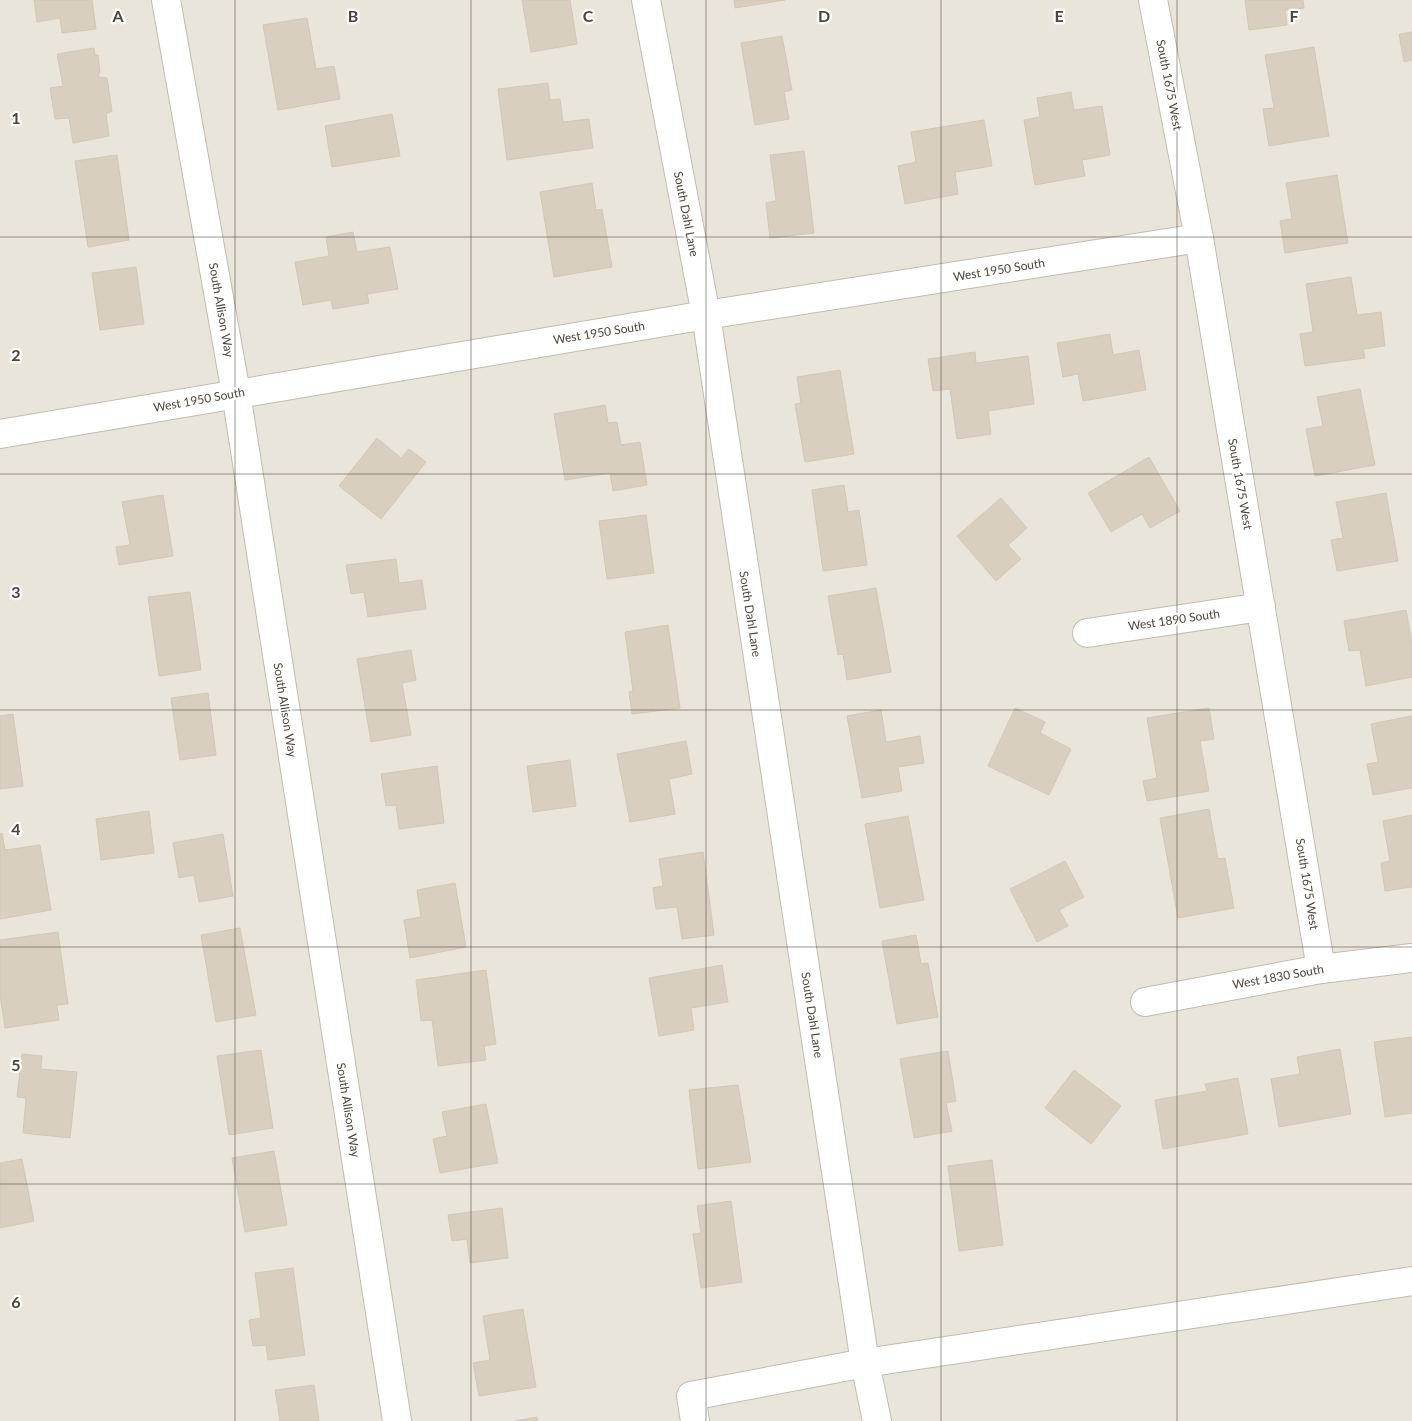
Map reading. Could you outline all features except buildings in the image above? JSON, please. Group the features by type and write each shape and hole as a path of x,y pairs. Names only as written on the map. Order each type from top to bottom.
{"street":[{"name":"South Allison Way","path":"166,0 236,394 397,1421"},
{"name":"South Dahl Lane","path":"646,0 706,314 865,1363 877,1421"},
{"name":"South 1675 West","path":"1153,0 1199,238 1321,969"},
{"name":"West 1950 South","path":"0,434 706,314 1199,238"},
{"name":"West 1890 South","path":"1087,633 1261,607"},
{"name":"West 1830 South","path":"1145,1002 1321,969 1412,958"},
{"path":"695,1421 691,1396 865,1363 1412,1281"}],"shaded area":[{"path":"0,0 1412,0 1412,1421 0,1421"}]}
